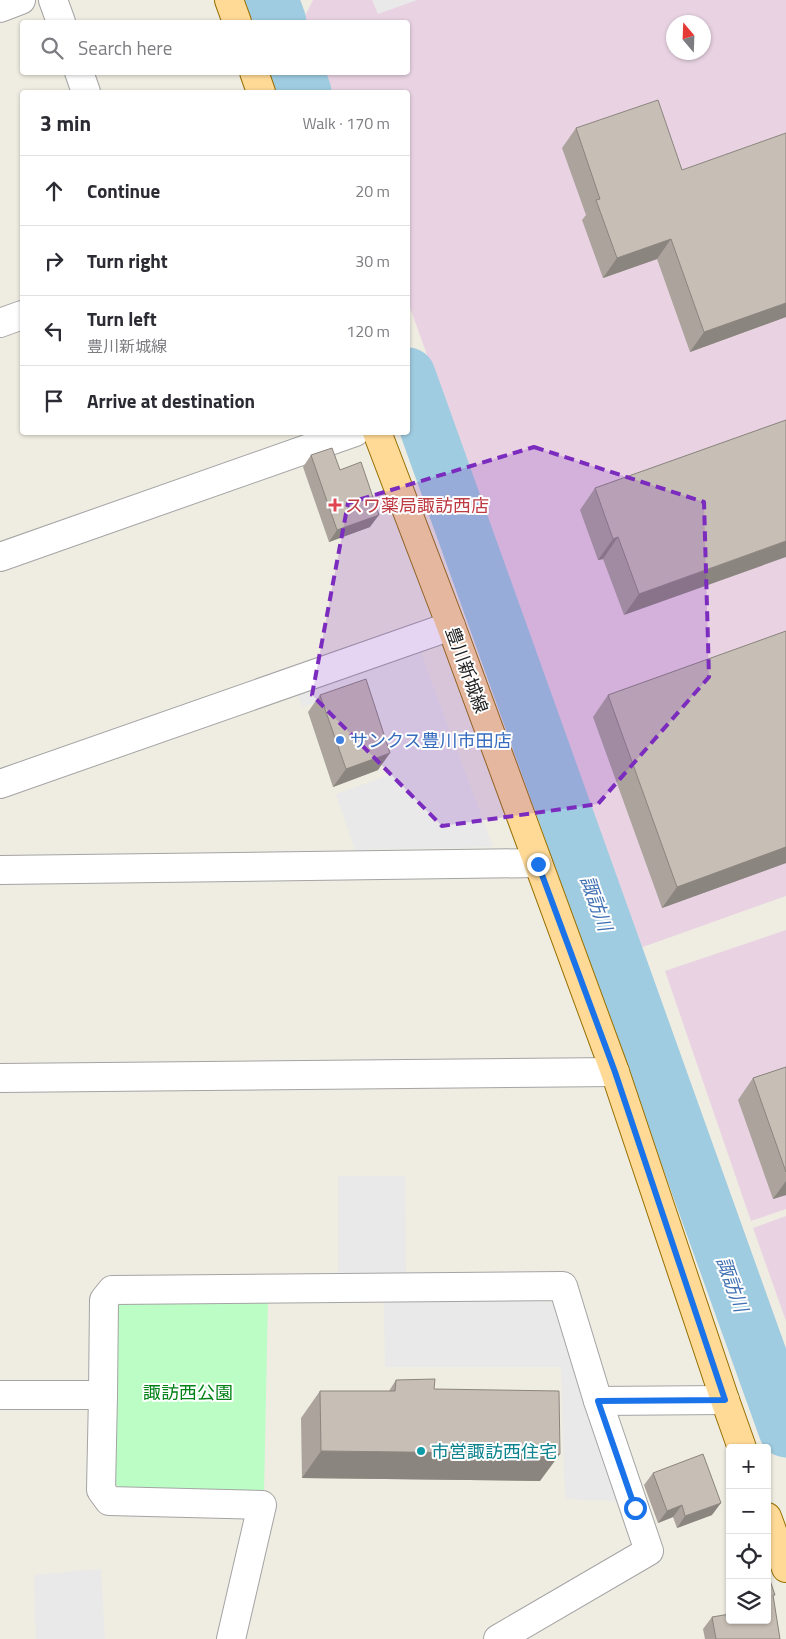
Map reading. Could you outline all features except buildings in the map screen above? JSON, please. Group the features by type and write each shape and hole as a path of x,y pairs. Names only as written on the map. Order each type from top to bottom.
{"main road":[{"path":"229,0 236,20"},
{"path":"255,75 260,90"},
{"name":"豊川新城線","path":"378,435 451,626 615,1072 741,1444"},
{"path":"771,1528 786,1568"}],"street":[{"path":"0,8 21,0"},
{"path":"53,0 60,20"},
{"path":"80,75 85,90"},
{"path":"0,323 20,316"},
{"path":"0,557 346,435"},
{"path":"0,784 451,626"},
{"path":"0,870 538,864"},
{"path":"0,1078 615,1072"},
{"path":"231,1639 262,1504 109,1501 101,1490 104,1300 112,1290 563,1286 598,1401 649,1551 498,1639"},
{"path":"0,1395 102,1395"},
{"path":"598,1401 725,1400"}],"highlighted area":[{"path":"534,447 704,502 709,677 598,804 442,826 312,695 348,503"}],"shaded area":[{"path":"313,0 786,0 786,896 640,948 410,308 410,90 331,90 326,75 410,75 410,20 306,20 305,16"},
{"path":"372,0 417,0 378,14"},
{"path":"417,642 493,847 355,850 336,794 387,776 359,689 302,707 295,686"},
{"path":"786,930 786,1209 751,1221 665,971"},
{"path":"338,1176 405,1176 406,1274 338,1274"},
{"path":"786,1216 786,1321 753,1228"},
{"path":"384,1297 552,1302 620,1501 565,1499 561,1367 385,1367"},
{"path":"101,1569 105,1639 36,1639 34,1575"}],"green space":[{"name":"諏訪西公園","path":"125,1297 268,1298 264,1493 122,1491 110,1477 111,1308"}],"waterway":[{"name":"諏訪川","path":"271,0 278,20"},
{"name":"諏訪川","path":"298,75 303,90"},
{"name":"諏訪川","path":"410,381 786,1430"}],"place":[{"name":"スワ薬局諏訪西店","path":"335,505"},
{"name":"サンクス豊川市田店","path":"340,740"},
{"name":"市営諏訪西住宅","path":"421,1451"}],"route":[{"path":"538,864 615,1072 725,1400 598,1401 635,1508"}]}
